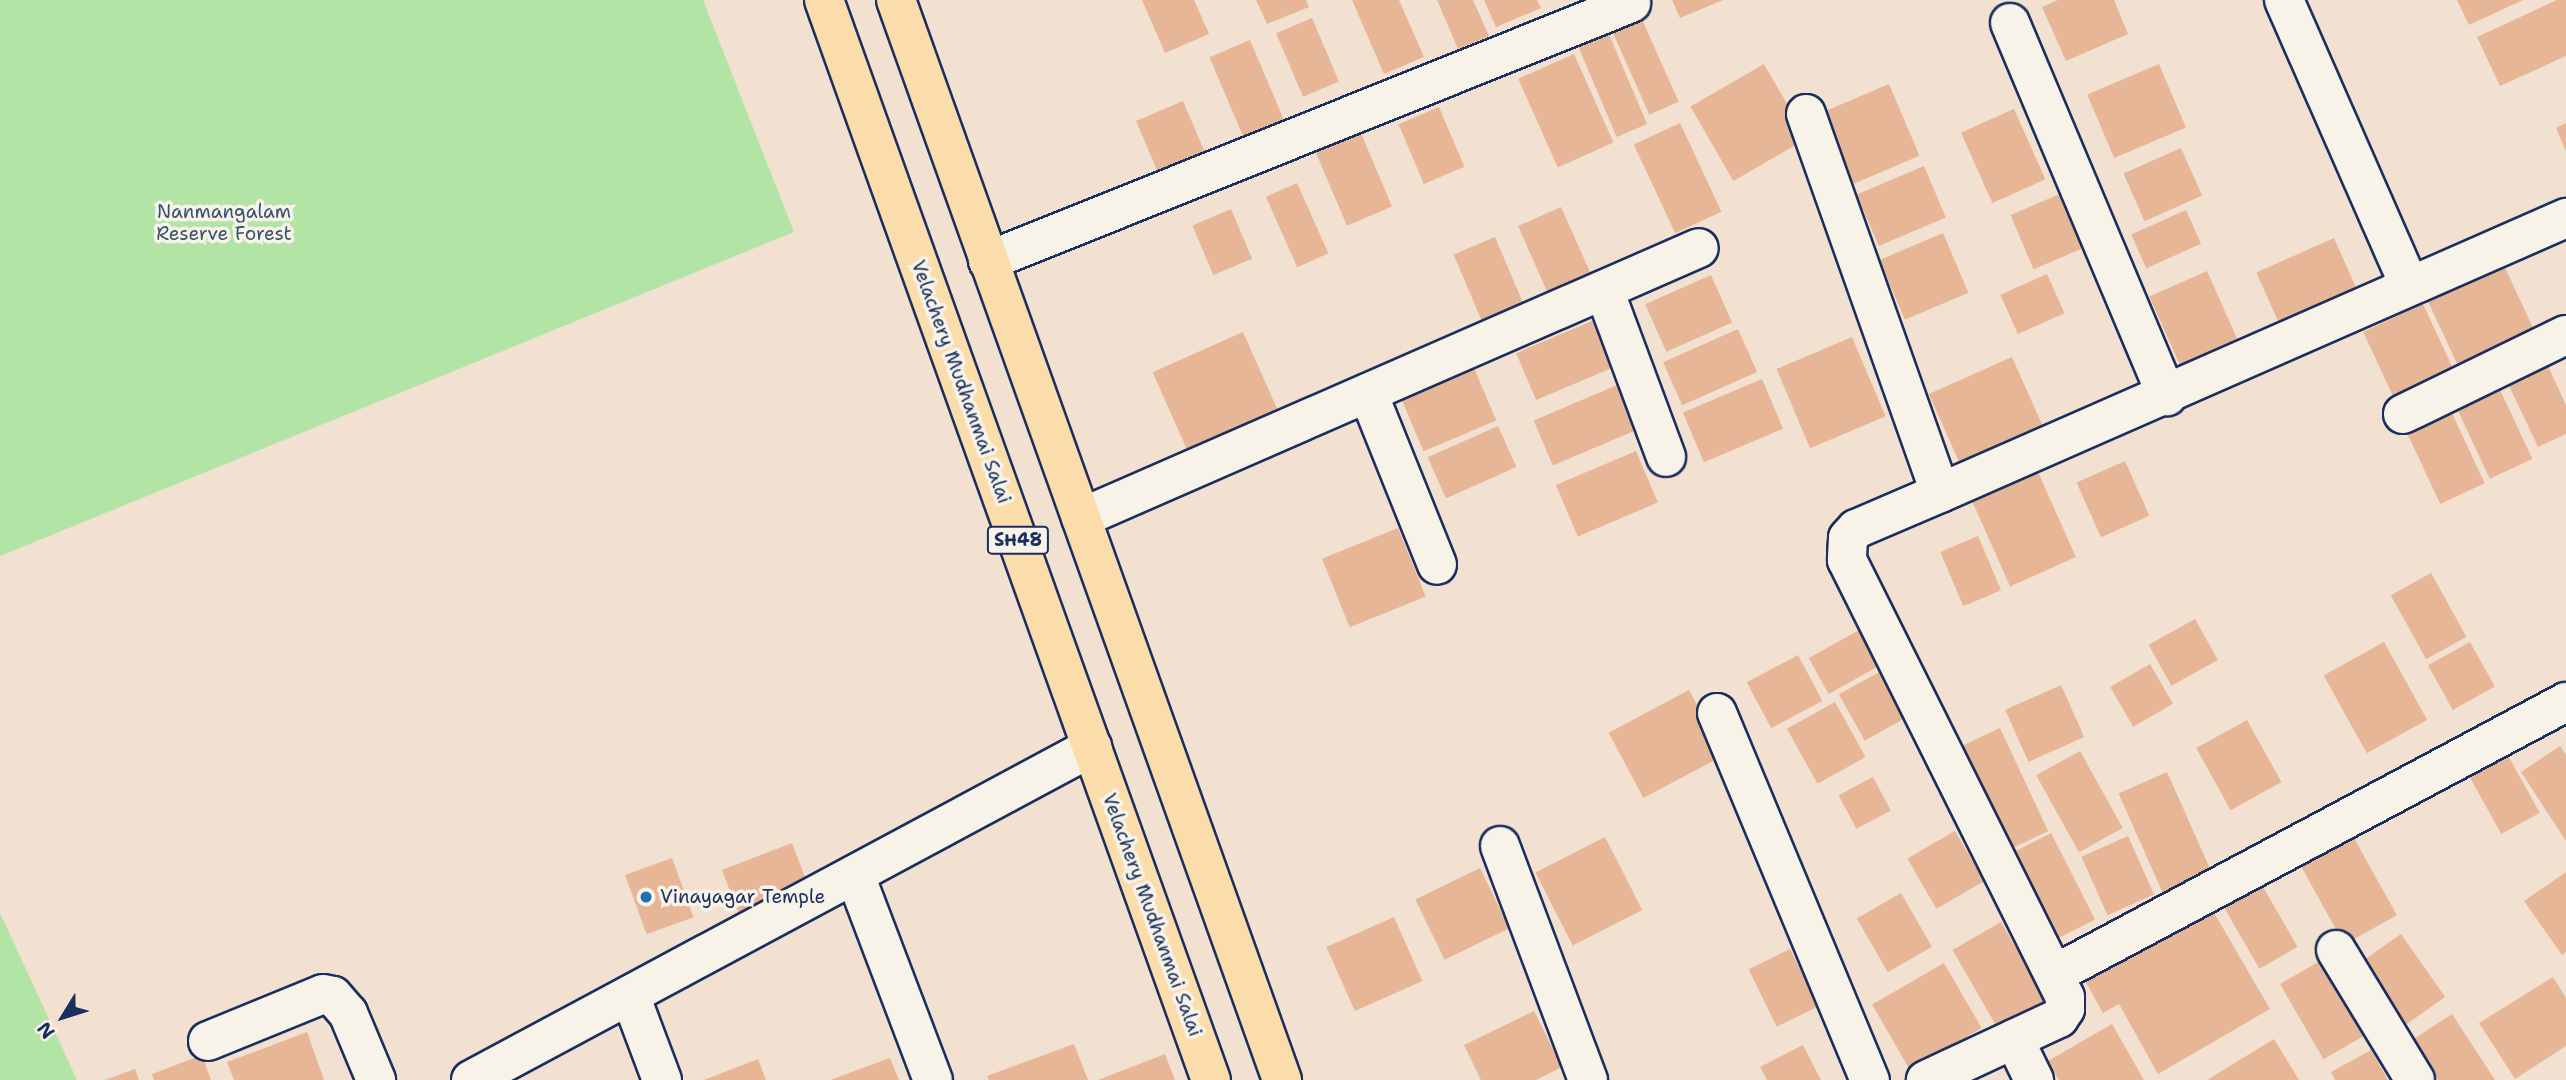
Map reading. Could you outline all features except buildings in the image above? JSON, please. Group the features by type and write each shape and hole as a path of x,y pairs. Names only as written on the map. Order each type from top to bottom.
{"main road":[{"name":"Velachery Mudhanmai Salai","path":"824,0 1210,1080"},
{"path":"902,2 988,261 1282,1080"}],"street":[{"path":"2284,0 2409,285"},
{"path":"988,261 1631,3"},
{"path":"2010,23 2167,396"},
{"path":"1806,114 1940,493"},
{"path":"1926,1080 2059,1018 2065,1009 2054,974 1847,560 1848,538 1856,529 2167,396 2409,285 2566,218"},
{"path":"1081,518 1699,248"},
{"path":"1604,290 1666,457"},
{"path":"2403,414 2566,335"},
{"path":"1368,393 1437,565"},
{"path":"2054,974 2566,702"},
{"path":"1717,713 1870,1080"},
{"path":"471,1080 1092,747"},
{"path":"1500,846 1588,1080"},
{"path":"855,875 933,1080"},
{"path":"2336,950 2415,1080"},
{"path":"208,1041 323,994 333,996 348,1013 376,1080"},
{"path":"630,995 662,1080"},
{"path":"2014,1039 2034,1080"}],"green space":[{"name":"Nanmangalam Reserve Forest","path":"0,0 703,0 794,232 0,556"},
{"path":"0,913 77,1080 0,1080"}],"place":[{"name":"Vinayagar Temple","path":"646,897"}]}
